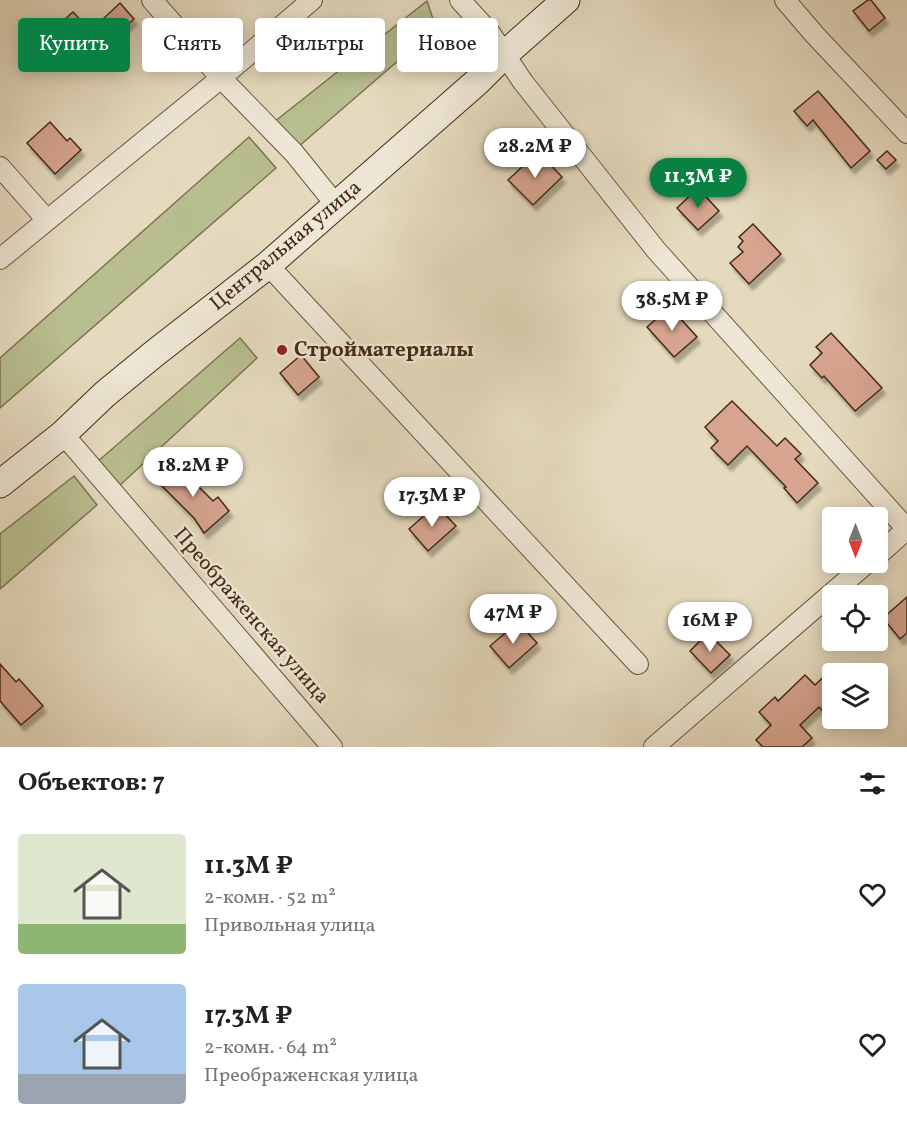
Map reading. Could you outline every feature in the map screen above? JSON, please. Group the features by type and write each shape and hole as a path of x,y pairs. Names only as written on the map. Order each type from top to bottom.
{"main road":[{"name":"Центральная улица","path":"0,484 63,434 113,387 268,265 478,81 566,0"}],"street":[{"path":"152,0 220,78 294,153 336,206"},
{"path":"0,259 312,0"},
{"path":"460,0 490,33 523,82 656,250 907,529 888,546"},
{"path":"785,0 907,133"},
{"path":"0,167 47,220"},
{"path":"268,265 638,664"},
{"name":"Преображенская улица","path":"63,434 332,747"},
{"path":"654,747 855,573"}],"green space":[{"path":"427,1 433,18 406,18"},
{"path":"397,25 397,62 385,72 385,34"},
{"path":"337,72 385,72 298,147 274,122"},
{"path":"249,137 276,168 0,408 0,358"},
{"path":"240,338 257,358 118,487 96,463"},
{"path":"74,476 97,505 0,589 0,534"}],"building":[{"path":"871,0 885,18 869,31 853,11"},
{"path":"120,3 134,19 130,23 130,18 104,18"},
{"path":"73,12 79,18 66,18"},
{"path":"818,91 870,151 851,168 813,120 807,126 794,111"},
{"path":"50,122 67,141 70,138 81,150 55,174 27,143"},
{"path":"887,151 896,160 886,169 877,160"},
{"path":"538,152 562,177 533,205 508,180"},
{"path":"698,188 719,211 698,230 677,208"},
{"path":"753,224 781,254 749,284 730,263 743,252 738,247 743,241 739,237"},
{"path":"670,307 697,337 674,357 647,327"},
{"path":"831,333 882,388 855,411 824,376 822,378 810,365 822,353 816,347"},
{"path":"301,355 319,377 298,395 280,373"},
{"path":"732,401 777,446 785,438 801,454 795,459 818,483 797,503 784,488 786,487 747,446 728,465 711,448 718,441 705,427"},
{"path":"175,463 213,501 218,497 229,511 204,533 194,518 157,481"},
{"path":"436,505 456,526 428,551 409,529"},
{"path":"907,597 907,633 900,639 888,624 888,614"},
{"path":"518,622 537,643 509,668 490,646"},
{"path":"708,633 730,655 711,673 690,651"},
{"path":"0,664 16,682 19,679 43,706 21,725 0,701"},
{"path":"805,675 815,685 822,678 822,710 819,707 800,725 812,738 802,747 763,747 756,740 771,725 759,712 775,697 778,701"}],"place":[{"name":"Стройматериалы","path":"282,350"}]}
